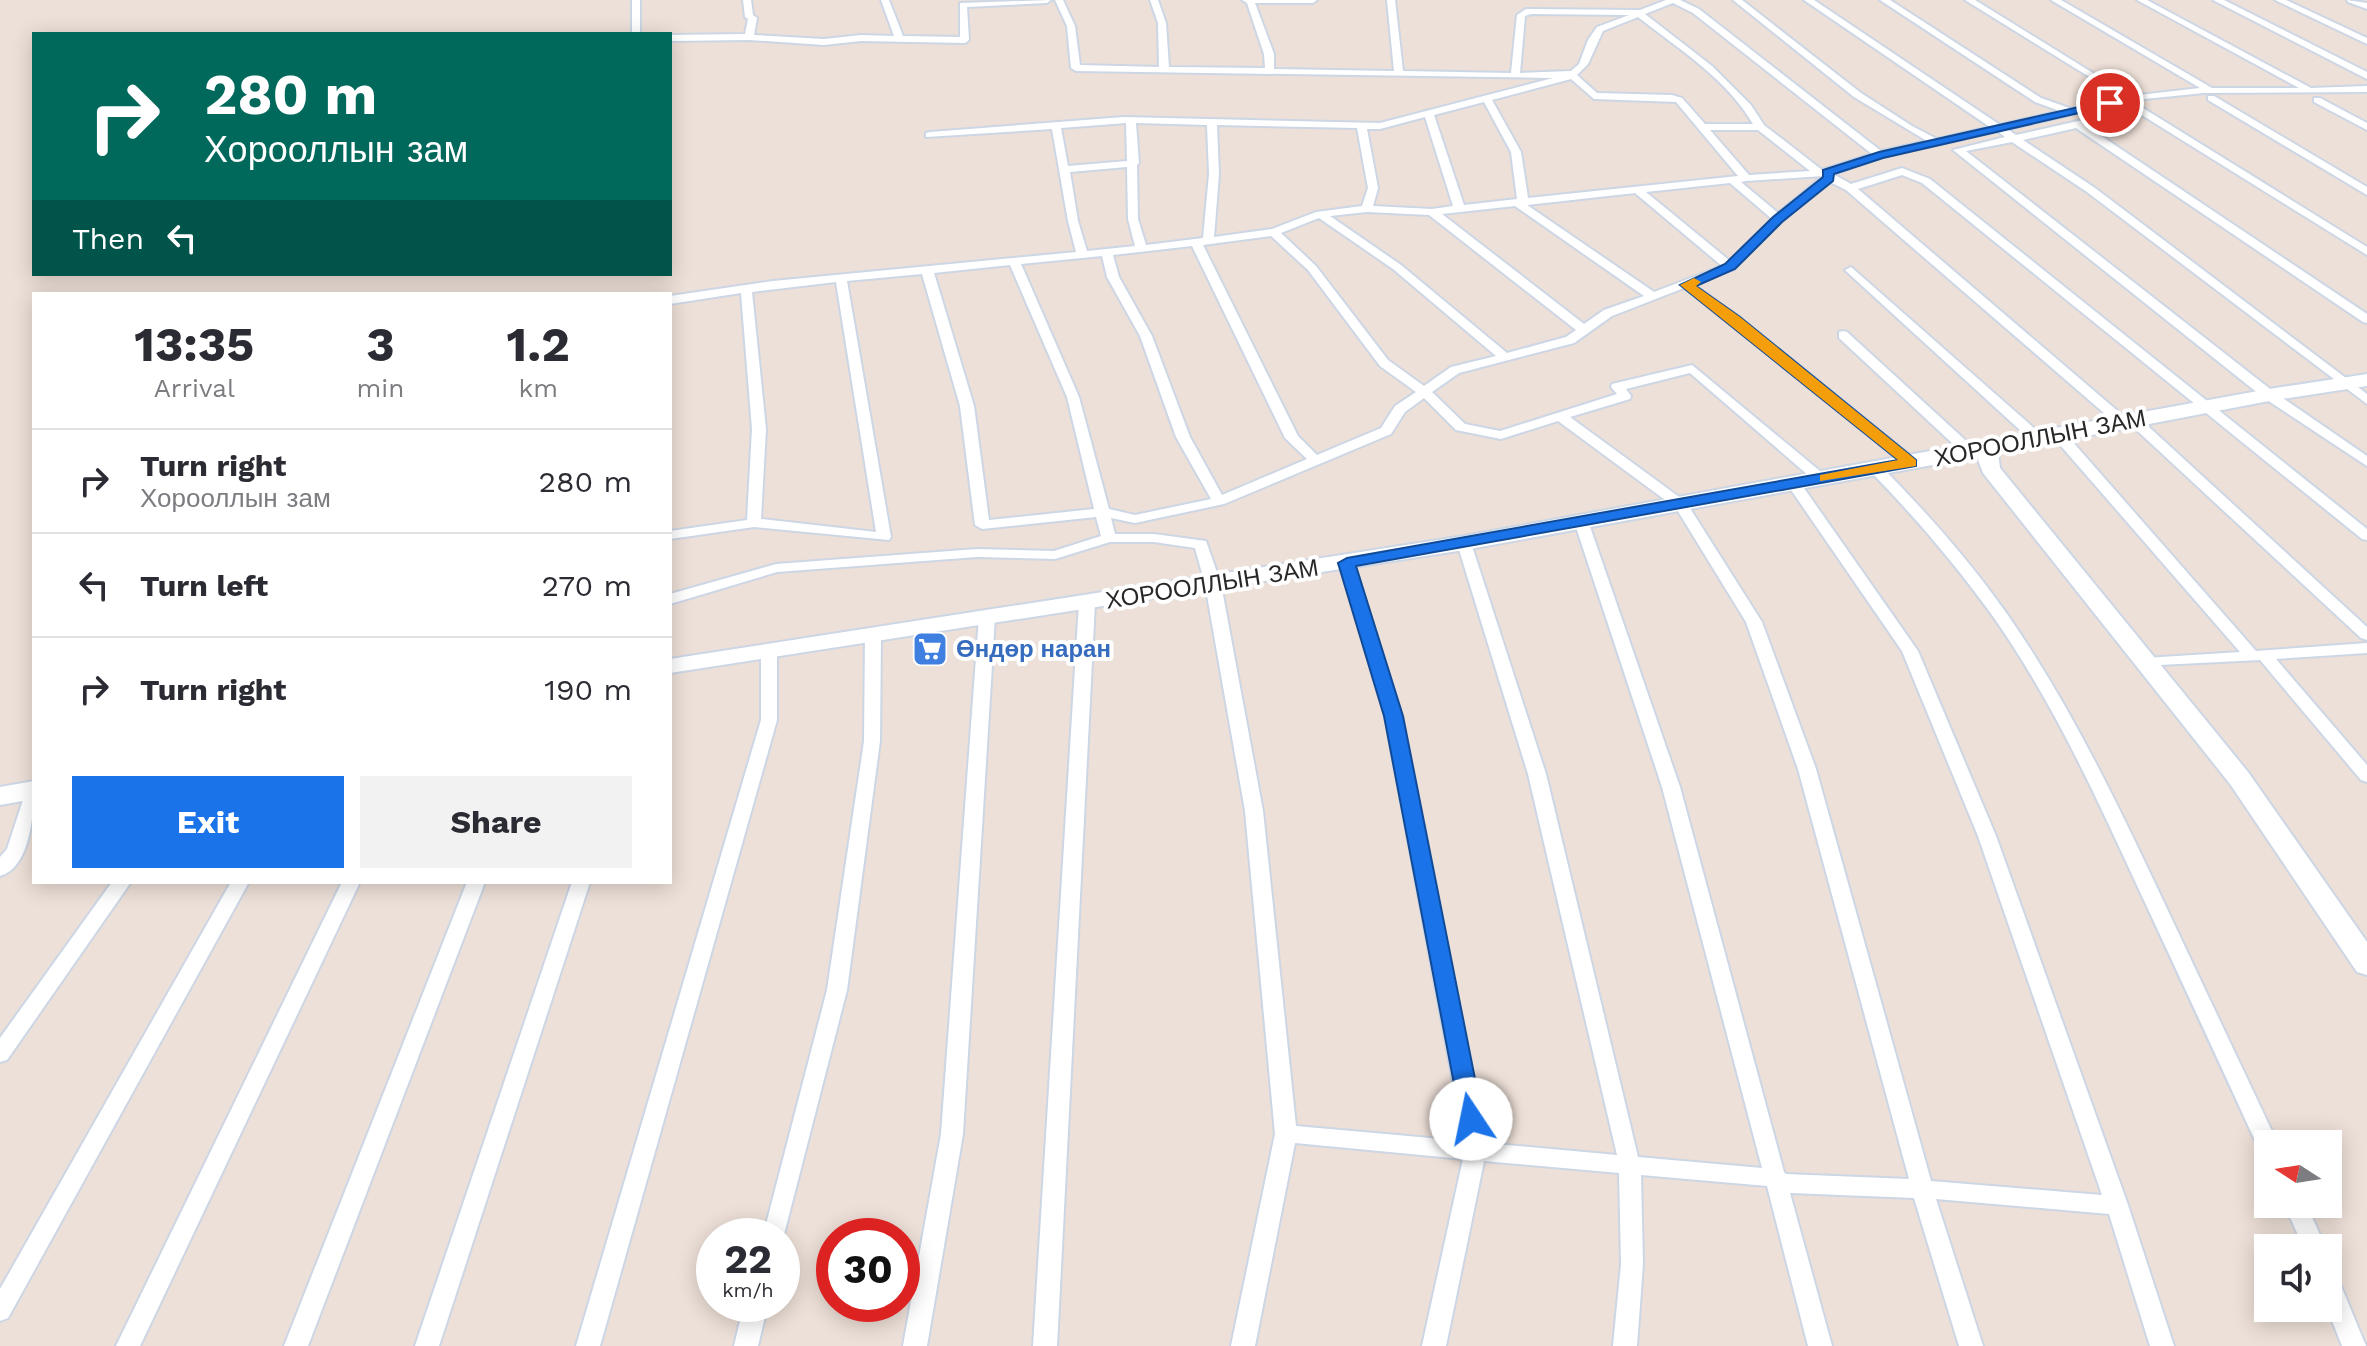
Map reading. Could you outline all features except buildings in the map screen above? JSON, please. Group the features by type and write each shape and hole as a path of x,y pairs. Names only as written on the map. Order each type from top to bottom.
{"street":[{"path":"636,0 636,32"},
{"path":"747,0 749,17 753,18 749,37"},
{"path":"885,0 899,38"},
{"path":"672,38 749,37 824,42 899,38 965,40 963,5 1047,0"},
{"path":"1059,0 1071,26 1076,68 1164,67 1270,73 1573,76 1594,96 1669,97 1679,100 1746,178"},
{"path":"1154,0 1162,23 1164,67"},
{"path":"1270,73 1269,54 1248,0 1313,0"},
{"path":"1391,0 1399,75"},
{"path":"930,135 1131,120 1312,123 1362,127 1429,115 1486,97 1573,76 1582,69 1592,39 1600,29 1674,0 1696,11 1879,155"},
{"path":"1737,0 1824,69 1917,133 1936,142"},
{"path":"1808,0 2012,140 2091,190 2367,400"},
{"path":"1884,0 2038,100 2069,111"},
{"path":"1969,0 2367,252"},
{"path":"2055,0 2207,88"},
{"path":"2141,0 2308,90"},
{"path":"2217,0 2367,76"},
{"path":"2279,0 2367,41"},
{"path":"2351,0 2367,6"},
{"path":"1515,76 1521,15 1529,11 1645,13 1709,68 1748,107 1760,127 1825,174 1850,188 2128,422 2367,635"},
{"path":"672,300 746,289 1202,242 1274,232 1320,214 1367,209 1432,212 1732,179 1825,174 1879,155 1998,130 2069,111 2207,88 2249,92 2367,89"},
{"path":"1486,97 1516,152 1520,202 1652,296"},
{"path":"2367,100 2211,98 2367,192"},
{"path":"2130,100 2078,125 1958,150 2269,395 2367,462"},
{"path":"2317,100 2367,127"},
{"path":"1429,115 1459,208"},
{"path":"1131,120 1133,219 1141,249"},
{"path":"1212,122 1214,174 1202,242 1292,438 1315,460"},
{"path":"1056,125 1073,221 1083,255"},
{"path":"2078,125 2367,319"},
{"path":"1362,127 1373,188 1367,209"},
{"path":"1702,127 1760,127"},
{"path":"1066,169 1134,163"},
{"path":"1850,188 1902,171 1926,181 2367,536"},
{"path":"927,270 967,406 982,525 1102,512 1135,519 1219,501 1386,431 1400,409 1455,370 1570,340 1608,313 1730,267 1825,174"},
{"path":"1732,179 1778,219"},
{"path":"1636,189 1730,267"},
{"path":"1432,212 1584,330"},
{"path":"1320,214 1397,267 1506,358"},
{"path":"1274,232 1312,268 1384,363 1425,392 1461,427 1501,435 1625,396 1617,387 1692,369 1821,479"},
{"path":"1107,252 1113,277 1146,336 1183,437 1219,501"},
{"path":"1014,261 1073,397 1109,538"},
{"path":"1851,270 2038,439"},
{"path":"672,535 754,523 884,537 841,279"},
{"path":"1687,285 1735,320 1911,463"},
{"path":"746,289 759,429 754,523"},
{"path":"1843,335 1979,450 1990,469 2239,778 2367,964"},
{"name":"ХОРООЛЛЫН ЗАМ","path":"672,666 1347,563 1681,505 2269,395 2367,380"},
{"path":"1561,417 1681,505 1754,622 1807,769 1922,1189 1971,1346"},
{"path":"2059,435 2367,776"},
{"path":"1876,469 1910,501 1967,567 2036,668 2094,773 2261,1130"},
{"path":"1794,484 1910,651 1987,836 2117,1205 2162,1346"},
{"path":"1581,521 1671,787 1820,1346"},
{"path":"672,598 776,568 977,553 1055,555 1109,538 1154,538 1201,544 1213,584 1254,811 1286,1134 1243,1346"},
{"path":"1464,543 1537,774 1630,1166 1632,1264 1625,1346"},
{"path":"1347,563 1393,716 1476,1150 1434,1346"},
{"path":"1045,1346 1087,603"},
{"path":"915,1346 952,1134 987,617"},
{"path":"779,1218 837,990 872,741 873,635"},
{"path":"2145,663 2367,648"},
{"path":"588,1346 769,720 769,649"},
{"path":"0,796 32,792"},
{"path":"0,870 15,851 32,798"},
{"path":"0,1054 121,884"},
{"path":"0,1311 239,884"},
{"path":"128,1346 350,884"},
{"path":"296,1346 475,884"},
{"path":"427,1346 580,884"},
{"path":"1286,1134 1778,1180 2117,1205"},
{"path":"2342,1316 2354,1346"},
{"path":"746,1346 752,1322"}],"slow traffic":[{"path":"1694,282 1687,285 1735,320 1911,463 1825,478"}],"place":[{"name":"Өндөр наран","path":"930,649"}],"route":[{"path":"1471,1119 1393,716 1347,563 1911,463 1735,320 1687,285 1730,267 1778,219 1829,178 1827,173 1879,155 2110,103"}]}
